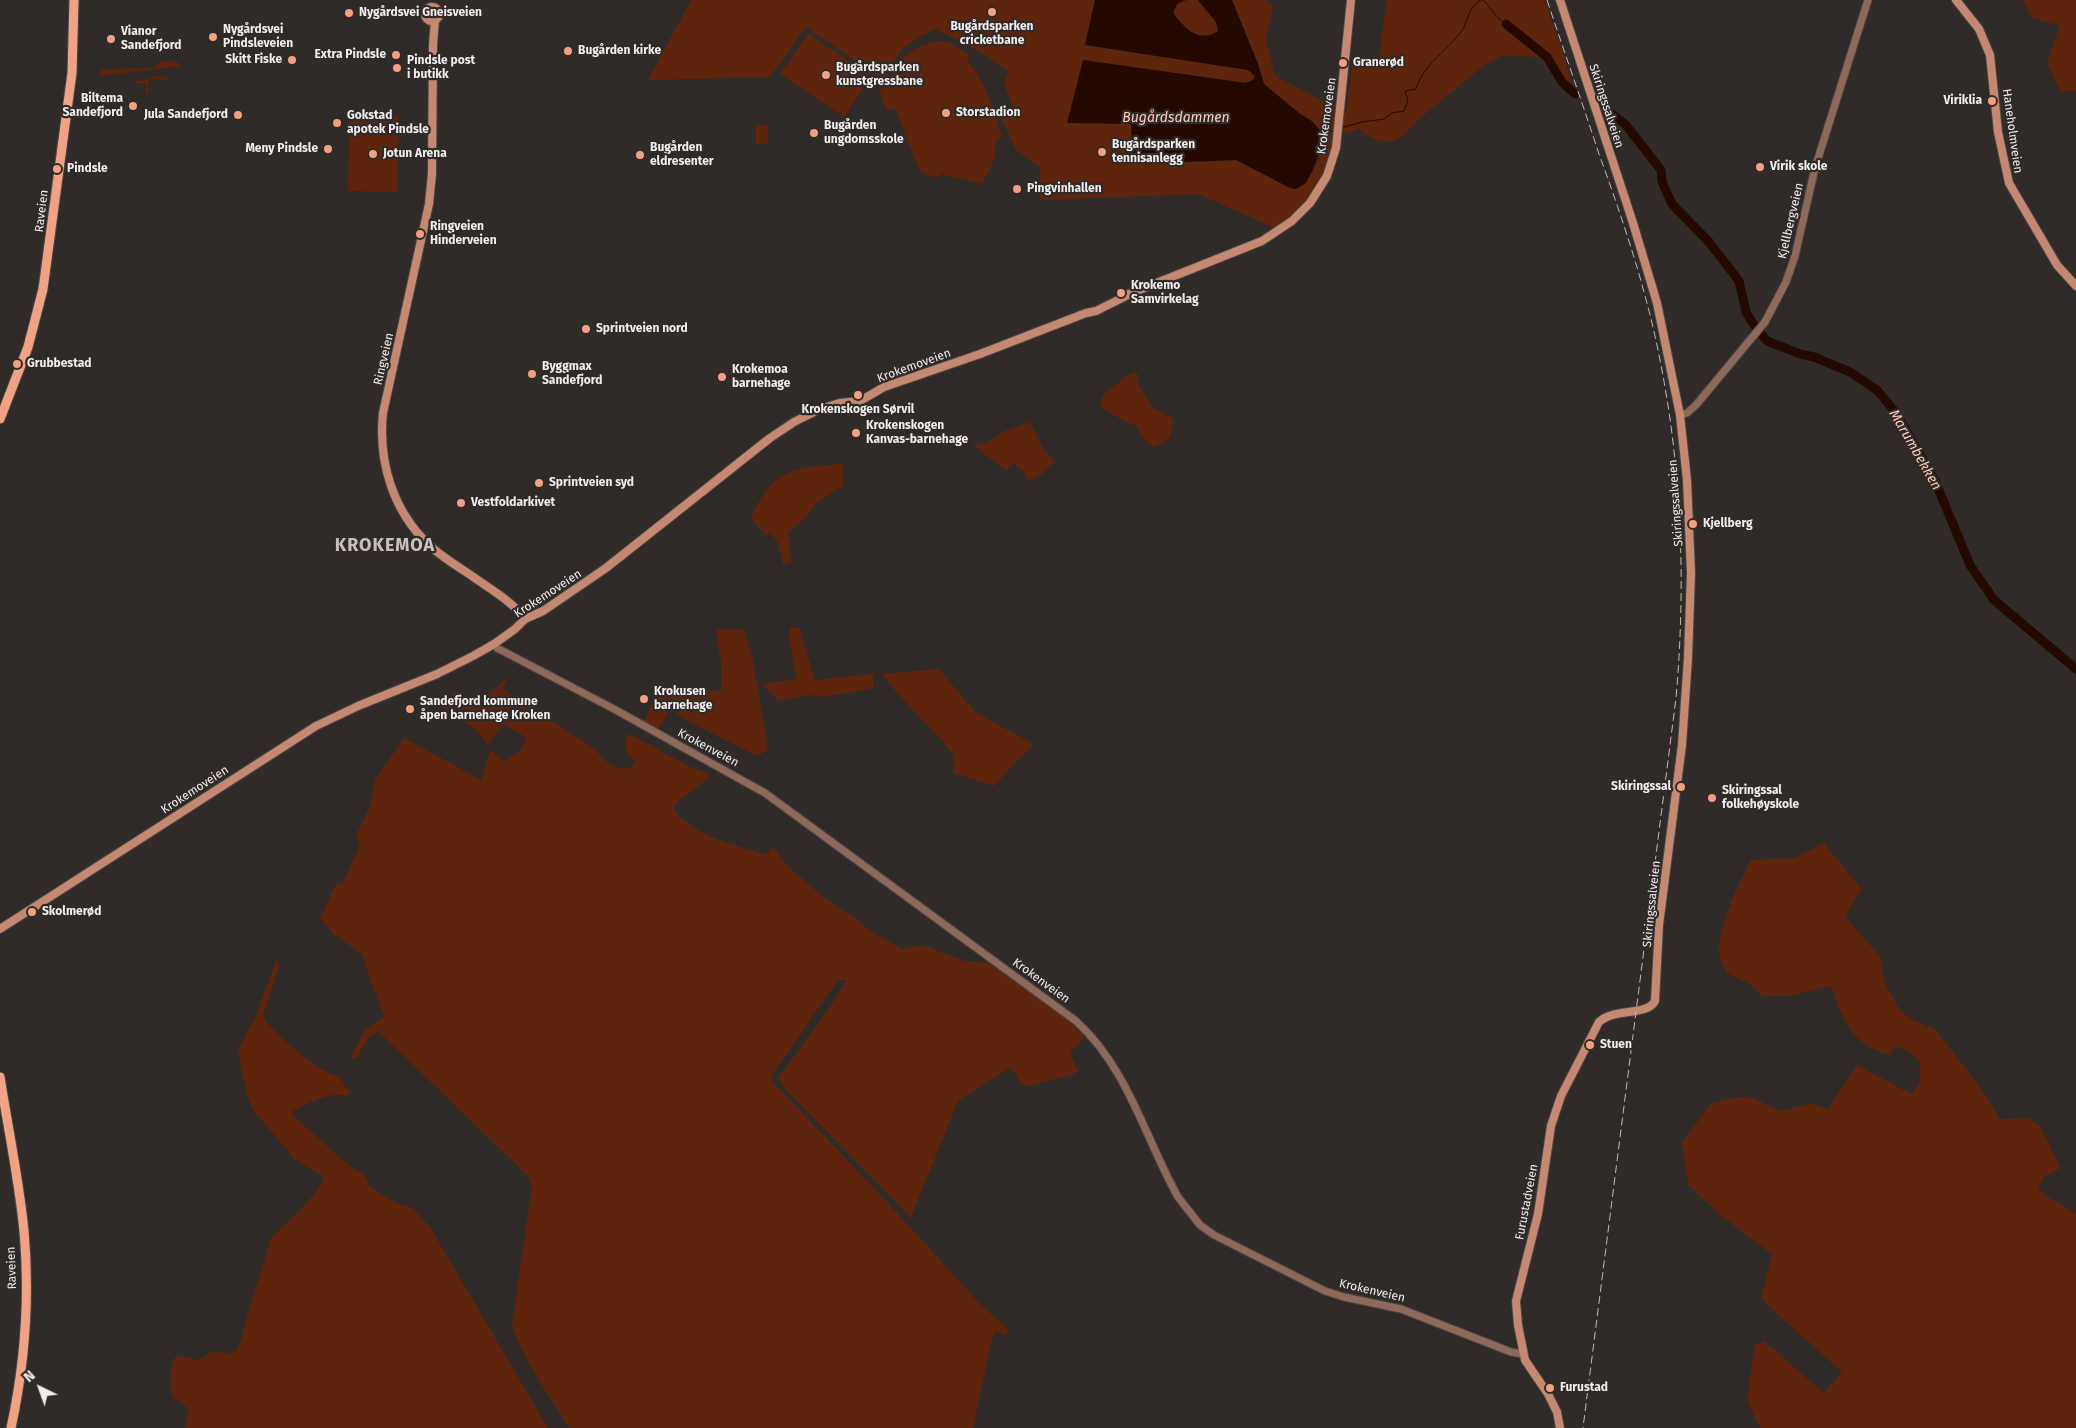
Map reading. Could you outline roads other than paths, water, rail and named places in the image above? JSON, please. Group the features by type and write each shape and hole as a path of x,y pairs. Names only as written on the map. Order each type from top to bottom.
{"main road":[{"name":"Raveien","path":"0,419 30,342 45,282 72,72 74,0"},
{"path":"429,0 425,15 431,19 438,14 434,0"},
{"name":"Krokemoveien","path":"0,929 316,726 358,706 437,674 494,644 515,629 525,619 543,611 606,568 765,442 796,420 827,406 860,402 884,387 980,354 1086,313 1094,307 1128,296 1262,240 1292,221 1310,203 1327,176 1336,148 1351,0"},
{"name":"Skiringssalveien","path":"1560,0 1647,267 1670,362 1680,415 1690,533 1688,668 1682,745 1659,925 1656,995 1654,1004 1640,1010"},
{"name":"Haneholmveien","path":"1956,0 1979,29 1989,50 1993,72 1998,132 2009,183 2062,271 2076,286"},
{"path":"427,10 436,9"},
{"name":"Ringveien","path":"431,19 434,115 431,188 423,236 383,413 382,436 384,458 388,477 399,507 420,535 437,551 515,608 525,619"},
{"name":"Furustadveien","path":"1560,1428 1553,1402 1530,1369 1523,1354 1516,1301 1538,1214 1551,1126 1561,1096 1599,1022 1610,1014 1640,1010"},
{"name":"Raveien","path":"0,1077 20,1205 26,1278 26,1332 22,1374 11,1428"}],"street":[{"name":"Kjellbergveien","path":"1680,415 1687,413 1693,408 1758,331 1775,305 1790,271 1818,159 1868,0"},
{"name":"Krokenveien","path":"494,644 506,653 614,709 765,793 1076,1021 1093,1038 1111,1062 1125,1086 1178,1198 1195,1220 1206,1230 1325,1291 1401,1309 1511,1352 1523,1354"}],"water":[{"name":"Bugårdsdammen","path":"1095,0 1186,0 1177,4 1173,13 1187,29 1204,36 1218,31 1216,22 1198,0 1232,0 1258,64 1264,84 1313,122 1323,134 1319,154 1306,183 1296,189 1290,188 1236,160 1133,164 1131,124 1067,123 1083,60 1246,83 1253,80 1255,76 1248,70 1085,45"}],"waterway":[{"path":"1341,128 1362,122 1384,119 1392,113 1404,111 1408,101 1405,91 1416,89 1424,72 1457,37 1463,29 1472,9 1481,0"},
{"path":"1483,0 1498,18 1506,24"},
{"name":"Marumbekken","path":"1506,24 1547,57 1562,82 1575,94"},
{"name":"Marumbekken","path":"1601,106 1625,124 1661,170 1662,182 1672,204 1709,242 1739,281 1746,312 1767,341 1850,372 1877,390 1896,413 1935,481 1970,565 1994,600 2076,669"},
{"path":"1323,134 1335,130"}],"railway":[{"path":"1547,0 1628,237 1652,323 1670,416 1679,509 1681,556 1681,604 1676,698 1583,1428"}],"place":[{"name":"Bugårdsparken cricketbane","path":"992,12"},
{"name":"Nygårdsvei Gneisveien","path":"349,13"},
{"name":"Nygårdsvei Pindsleveien","path":"213,37"},
{"name":"Vianor Sandefjord","path":"111,39"},
{"name":"Bugården kirke","path":"568,51"},
{"name":"Extra Pindsle","path":"396,55"},
{"name":"Skitt Fiske","path":"292,60"},
{"name":"Granerød","path":"1343,63"},
{"name":"Pindsle post i butikk","path":"397,68"},
{"name":"Bugårdsparken kunstgressbane","path":"826,75"},
{"name":"Viriklia","path":"1992,101"},
{"name":"Biltema Sandefjord","path":"133,106"},
{"name":"Storstadion","path":"946,113"},
{"name":"Jula Sandefjord","path":"238,115"},
{"name":"Gokstad apotek Pindsle","path":"337,123"},
{"name":"Bugården ungdomsskole","path":"814,133"},
{"name":"Meny Pindsle","path":"328,149"},
{"name":"Bugårdsparken tennisanlegg","path":"1102,152"},
{"name":"Jotun Arena","path":"373,154"},
{"name":"Bugården eldresenter","path":"640,155"},
{"name":"Virik skole","path":"1760,167"},
{"name":"Pindsle","path":"57,169"},
{"name":"Pingvinhallen","path":"1017,189"},
{"name":"Ringveien Hinderveien","path":"420,234"},
{"name":"Krokemo Samvirkelag","path":"1121,293"},
{"name":"Sprintveien nord","path":"586,329"},
{"name":"Grubbestad","path":"17,364"},
{"name":"Byggmax Sandefjord","path":"532,374"},
{"name":"Krokemoa barnehage","path":"722,377"},
{"name":"Krokenskogen Sørvil","path":"858,395"},
{"name":"Krokenskogen Kanvas-barnehage","path":"856,433"},
{"name":"Sprintveien syd","path":"539,483"},
{"name":"Vestfoldarkivet","path":"461,503"},
{"name":"Kjellberg","path":"1693,524"},
{"name":"Krokusen barnehage","path":"644,699"},
{"name":"Sandefjord kommune åpen barnehage Kroken","path":"410,709"},
{"name":"Skiringssal","path":"1681,787"},
{"name":"Skiringssal folkehøyskole","path":"1712,798"},
{"name":"Skolmerød","path":"32,912"},
{"name":"Stuen","path":"1590,1045"},
{"name":"Furustad","path":"1550,1388"}],"district":[{"name":"KROKEMOA","path":"385,546"}]}
